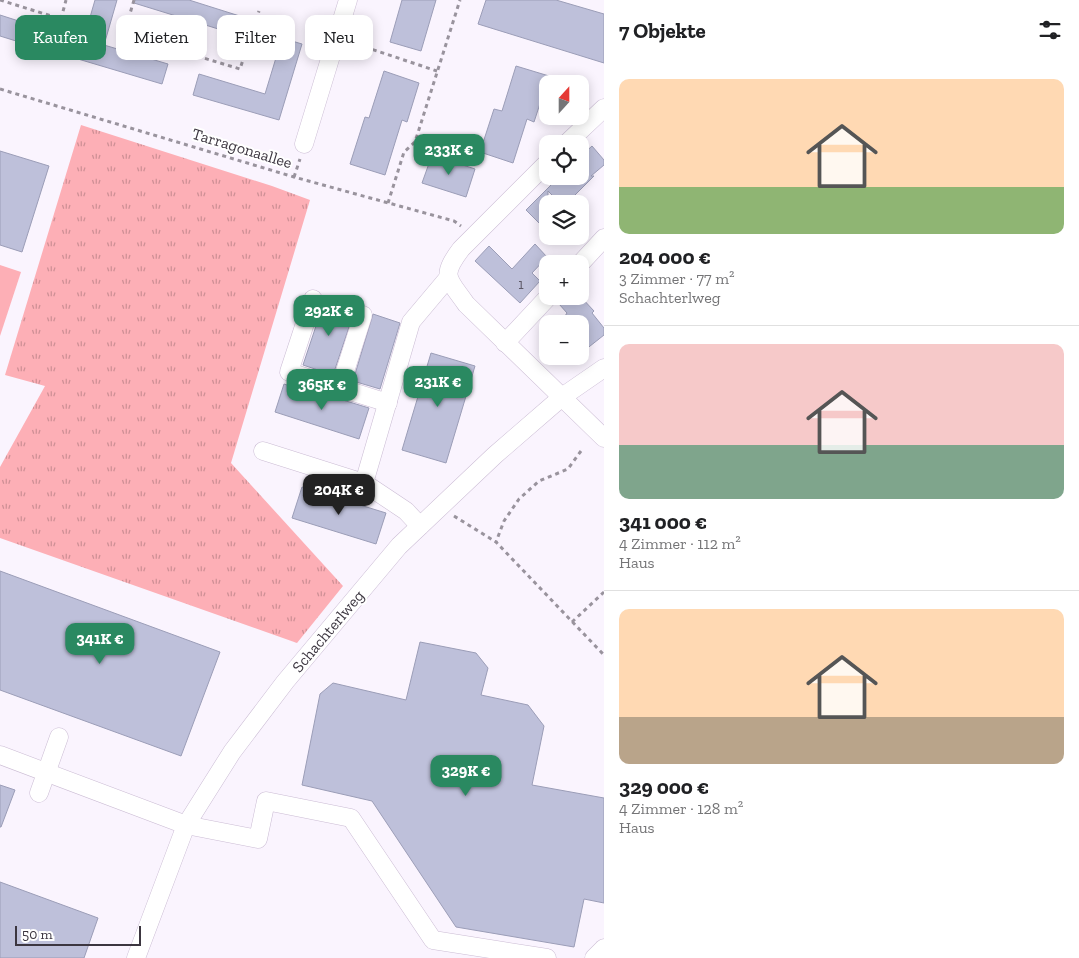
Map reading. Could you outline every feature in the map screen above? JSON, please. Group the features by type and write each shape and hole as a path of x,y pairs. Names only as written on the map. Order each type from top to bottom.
{"street":[{"path":"343,15 348,0"},
{"path":"304,144 329,60"},
{"path":"576,135 604,108"},
{"path":"539,171 461,249 450,263 448,278 466,304 604,438"},
{"path":"588,255 604,238"},
{"path":"364,483 411,322 448,278"},
{"path":"313,299 290,372 388,403"},
{"path":"505,343 541,305"},
{"path":"340,387 363,315"},
{"name":"Schachterlweg","path":"136,958 186,825 232,752 285,682 399,546 495,455 562,397 604,368"},
{"path":"263,451 364,483 406,511 420,526"},
{"path":"39,793 59,737"},
{"path":"0,755 186,825 258,840 266,800 351,818 433,940 547,958"},
{"path":"594,958 604,948"}],"path":[{"path":"0,0 61,19 66,0"},
{"path":"134,0 124,34 240,69 259,11"},
{"path":"388,203 404,152 415,142 460,0"},
{"path":"373,50 437,71"},
{"name":"Tarragonaallee","path":"0,88 294,177 454,221 475,236"},
{"path":"496,542 504,522 519,499 539,481 568,469 581,451"},
{"path":"449,513 496,542 604,654"},
{"path":"572,622 604,592"}],"green space":[{"path":"81,125 310,200 231,463 343,586 297,643 0,538 0,467 45,386 5,375"},
{"path":"0,265 21,272 0,336"}],"building":[{"path":"95,0 117,0 106,38 106,15 91,15"},
{"path":"135,0 189,0 236,15 217,15 217,29 207,26 207,15 173,15 134,3"},
{"path":"402,0 436,0 421,51 390,42"},
{"path":"486,0 556,0 604,14 604,63 478,24"},
{"path":"0,15 15,20 15,41 0,36"},
{"path":"295,42 302,44 279,120 193,95 199,74 265,94 275,60 295,60"},
{"path":"106,46 116,49 116,60 155,60 168,64 162,84 81,60 106,60"},
{"path":"516,66 546,75 539,75 539,107 534,122 527,119 513,163 480,152 494,109 502,111"},
{"path":"384,71 419,83 407,122 402,120 385,175 350,164 365,117 369,118"},
{"path":"592,146 604,160 604,165 591,176 594,176 589,181 589,149"},
{"path":"0,151 49,166 22,252 0,245"},
{"path":"432,155 475,169 466,197 422,183"},
{"path":"551,185 585,185 575,195 552,195 548,191 548,195 541,195"},
{"path":"539,197 539,223 526,210"},
{"path":"535,244 545,255 539,255 539,266 532,273 539,282 520,303 475,261 489,246 512,269"},
{"path":"325,299 355,309 333,375 303,365"},
{"path":"560,305 588,305 594,311 592,313 604,328 604,335 589,347 589,315 566,315 567,313"},
{"path":"373,314 400,323 380,389 353,381"},
{"path":"431,353 475,366 446,463 402,450"},
{"path":"284,384 296,388 297,386 369,408 359,439 275,412"},
{"path":"302,487 386,513 376,544 292,518"},
{"path":"0,571 220,652 181,756 0,690"},
{"path":"420,642 476,653 488,668 481,695 528,705 544,726 532,785 604,798 604,903 584,899 574,947 456,927 372,801 302,785 320,694 333,683 406,700"},
{"path":"0,785 15,790 1,827 0,827"},
{"path":"0,882 98,918 84,958 0,958"}]}
